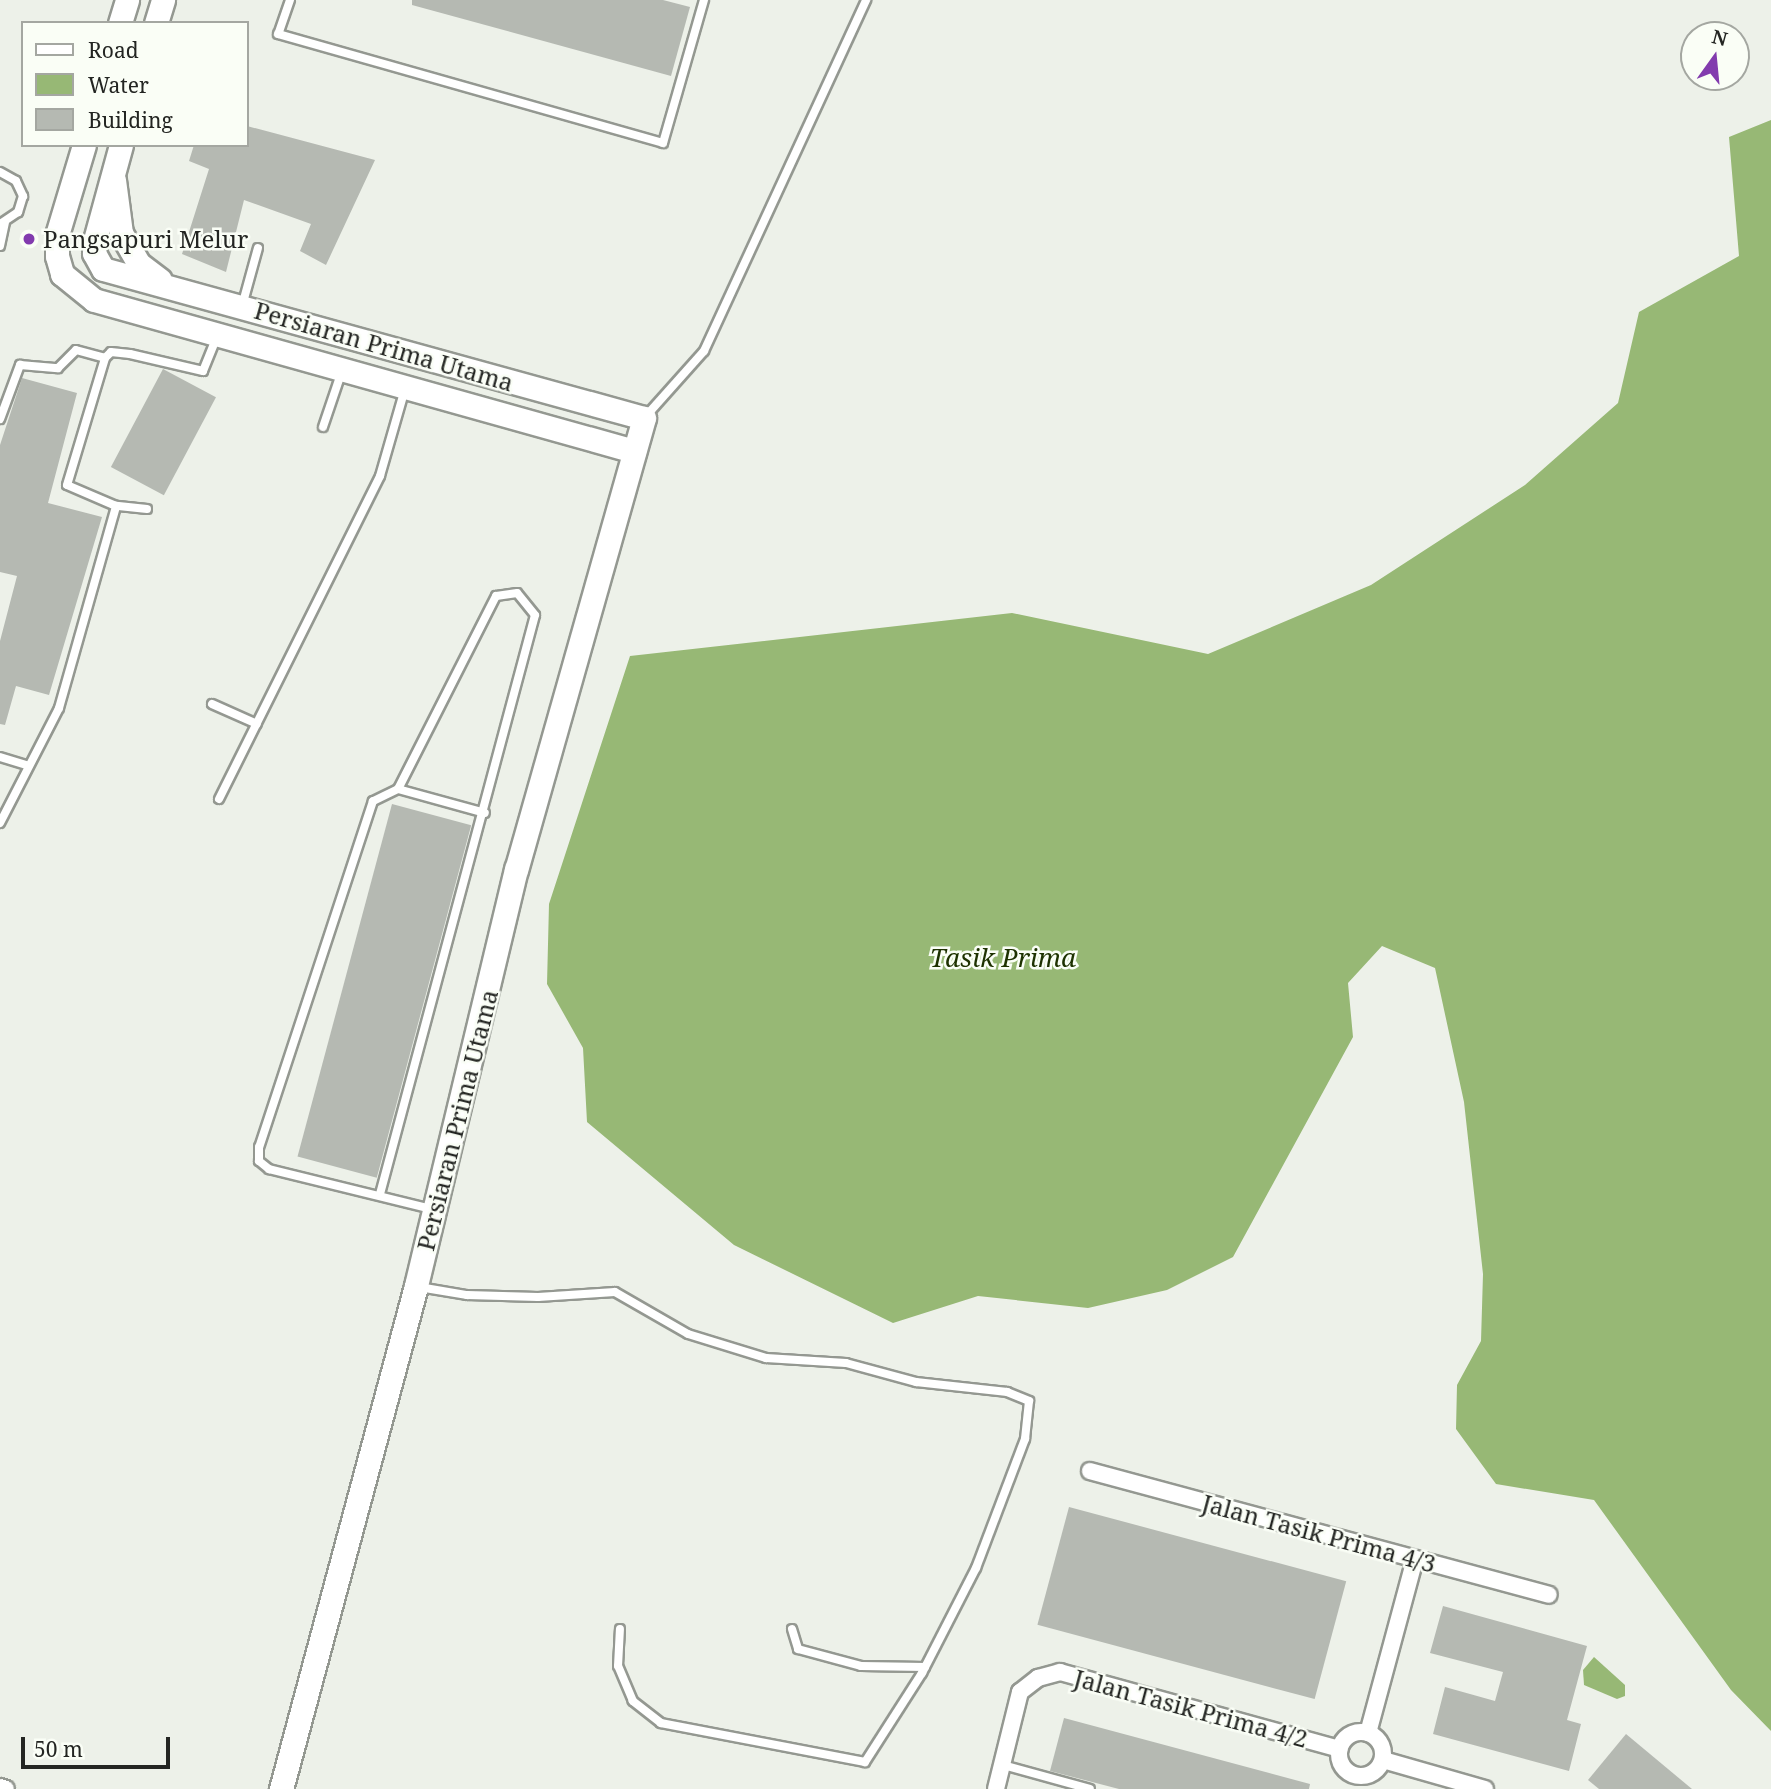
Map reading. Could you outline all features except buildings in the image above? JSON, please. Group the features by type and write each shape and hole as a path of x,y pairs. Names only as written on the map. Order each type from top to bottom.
{"main road":[{"path":"121,21 127,0"},
{"path":"157,21 163,0"},
{"path":"83,147 57,235 62,274 96,260 95,240 120,147"},
{"path":"113,173 121,233 139,264 168,286"},
{"name":"Persiaran Prima Utama","path":"96,260 112,272 234,303 644,418 516,870 416,1286 281,1789"},
{"name":"Persiaran Prima Utama","path":"62,274 94,300 634,451"},
{"path":"218,334 234,303"}],"street":[{"name":"Jalan Tasik Prima 4/3","path":"1090,1471 1549,1595"},
{"path":"1368,1733 1415,1559"},
{"name":"Jalan Tasik Prima 4/2","path":"996,1789 1020,1692 1038,1678 1060,1672 1340,1749"},
{"path":"1368,1733 1379,1741 1383,1760 1368,1776 1351,1782 1342,1764 1340,1749 1354,1734 1368,1733"},
{"path":"1383,1760 1485,1789"},
{"path":"0,1787 6,1789"}],"lane":[{"path":"289,0 278,34 663,142 704,0"},
{"path":"644,418 704,351 866,0"},
{"path":"0,172 16,181 23,196 18,212 3,223 0,246"},
{"path":"234,303 258,248"},
{"path":"147,509 116,506 67,485 105,358 111,352 130,354 203,371 218,334"},
{"path":"0,419 20,365 58,368 76,350 105,358"},
{"path":"323,427 343,368"},
{"path":"219,799 380,476 406,386"},
{"path":"0,823 59,708 116,506"},
{"path":"380,1194 485,813 535,615 517,593 496,596 398,789 373,801 259,1147 259,1161 269,1169 371,1197 380,1194 435,1210"},
{"path":"212,704 257,724"},
{"path":"0,757 29,766"},
{"path":"398,789 485,813"},
{"path":"416,1286 467,1294 538,1297 615,1292 688,1334 766,1357 846,1363 916,1382 1007,1392 1029,1401 1025,1439 976,1569 925,1667 865,1762 848,1761 661,1723 633,1701 618,1666 620,1629"},
{"path":"792,1629 798,1649 861,1666 925,1667"},
{"path":"1003,1765 1090,1789"}],"water":[{"name":"Tasik Prima","path":"1771,120 1771,1731 1731,1690 1594,1500 1496,1484 1456,1429 1457,1385 1481,1341 1483,1274 1464,1102 1435,968 1382,946 1348,983 1353,1037 1233,1257 1167,1290 1088,1308 978,1296 893,1323 734,1245 587,1122 583,1048 547,984 549,904 630,656 1012,613 1208,654 1371,585 1525,485 1618,403 1639,312 1739,256 1729,137"},
{"path":"1594,1657 1625,1685 1625,1696 1617,1699 1584,1685 1583,1670"}],"place":[{"name":"Pangsapuri Melur","path":"29,239"}]}
